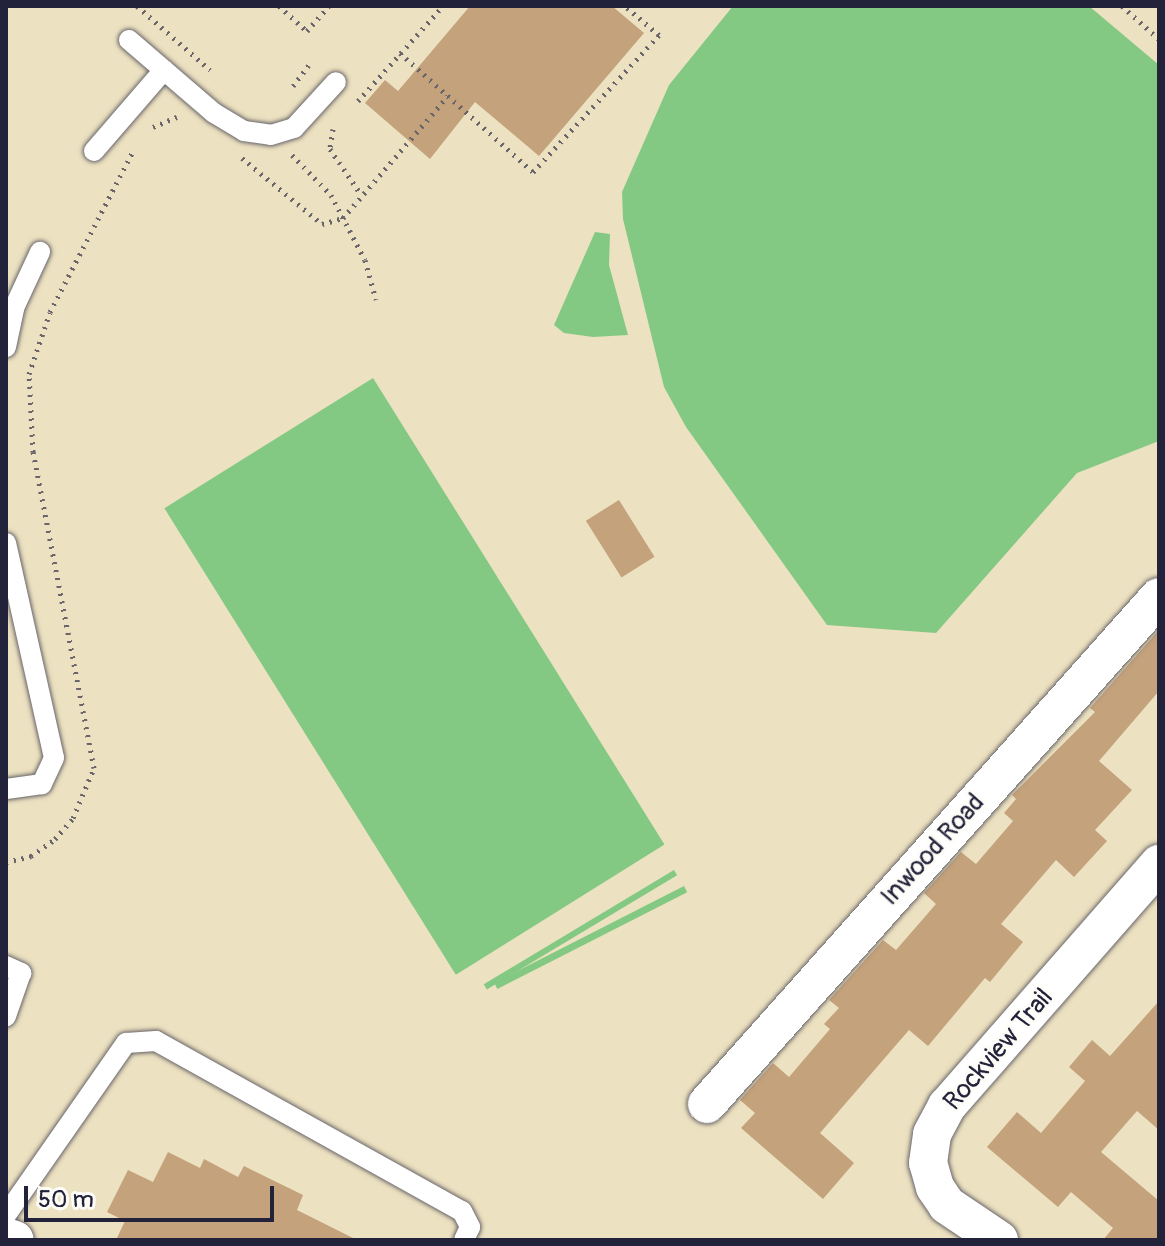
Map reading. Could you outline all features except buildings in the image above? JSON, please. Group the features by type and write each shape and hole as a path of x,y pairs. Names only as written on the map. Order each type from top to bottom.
{"street":[{"name":"Inwood Road","path":"707,1104 1159,597"},
{"name":"Rockview Trail","path":"999,1240 947,1205 935,1187 928,1163 932,1134 947,1106 1159,864"},
{"path":"6,1237 15,1240"}],"lane":[{"path":"129,40 244,131 271,135 294,128 336,82"},
{"path":"94,151 164,70"},
{"path":"6,347 14,308 40,252"},
{"path":"6,543 54,758 42,784 6,789"},
{"path":"6,966 21,973 6,1016"},
{"path":"6,1215 126,1043 156,1041 462,1211 470,1227 464,1240"}],"path":[{"path":"137,6 218,77"},
{"path":"279,6 307,31 329,6"},
{"path":"349,111 443,6"},
{"path":"400,53 533,172 659,35 625,6"},
{"path":"1122,6 1159,39"},
{"path":"283,97 309,65"},
{"path":"238,154 322,224 343,218 360,193 448,96"},
{"path":"143,133 176,117 185,120"},
{"path":"339,122 329,134 330,149 360,193"},
{"path":"271,135 331,195 365,260 376,300"},
{"path":"6,862 31,856 55,839 73,818 94,768 33,452 29,374 50,312 135,147"}],"green space":[{"path":"733,6 1089,6 1159,65 1159,441 1077,473 936,633 827,625 686,427 664,387 623,219 622,192 669,85"},
{"path":"595,232 610,234 609,265 628,335 593,337 564,333 554,325"},
{"path":"373,378 664,844 456,975 164,508"},
{"path":"674,870 677,875 487,989 484,984"},
{"path":"684,886 687,892 497,989 494,983"}]}
